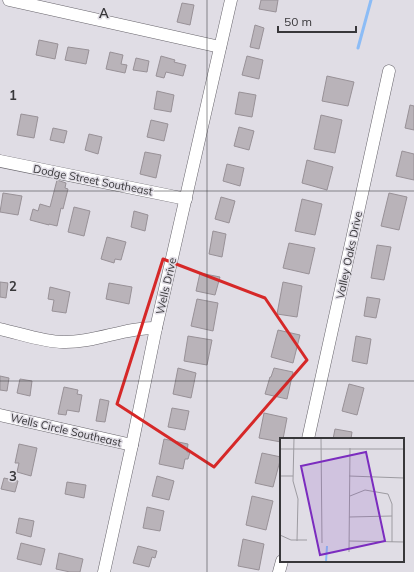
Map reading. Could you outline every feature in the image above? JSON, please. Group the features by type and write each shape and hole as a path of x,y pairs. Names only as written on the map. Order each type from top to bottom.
{"street":[{"path":"9,0 220,47"},
{"name":"Wells Drive","path":"104,572 156,328 231,0"},
{"name":"Valley Oaks Drive","path":"308,438 389,71"},
{"name":"Dodge Street Southeast","path":"0,161 186,199"},
{"path":"0,329 63,342 103,337 145,328 156,328"},
{"name":"Wells Circle Southeast","path":"0,415 132,446"},
{"path":"280,572 282,562"}],"highlighted area":[{"path":"163,259 265,298 307,360 214,467 117,404"}],"building":[{"path":"261,0 278,0 276,12 259,9"},
{"path":"182,3 194,5 190,25 177,22"},
{"path":"255,25 264,28 259,49 250,47"},
{"path":"39,40 58,44 55,59 36,55"},
{"path":"68,47 89,50 86,64 65,60"},
{"path":"110,52 123,55 121,64 127,65 125,73 106,69"},
{"path":"161,56 175,60 174,62 186,65 183,76 166,72 164,78 156,76"},
{"path":"247,56 263,60 259,79 242,75"},
{"path":"136,58 149,61 147,72 133,70"},
{"path":"327,76 354,82 348,106 322,101"},
{"path":"157,91 174,95 171,112 154,109"},
{"path":"239,92 256,95 252,117 235,114"},
{"path":"410,105 414,106 414,130 405,128"},
{"path":"21,114 38,117 34,138 17,135"},
{"path":"321,115 342,120 335,153 314,149"},
{"path":"151,120 168,124 164,141 147,137"},
{"path":"239,127 254,131 249,150 234,146"},
{"path":"53,128 67,131 64,143 50,140"},
{"path":"89,134 102,137 98,154 85,150"},
{"path":"402,151 414,154 414,180 396,176"},
{"path":"145,152 161,155 156,178 140,174"},
{"path":"307,160 333,167 327,190 302,183"},
{"path":"227,164 244,168 240,186 223,181"},
{"path":"57,180 66,183 65,188 68,189 63,209 61,208 57,226 30,220 33,209 38,211 40,204 50,207"},
{"path":"3,193 22,196 18,215 0,212"},
{"path":"389,193 407,197 399,230 381,226"},
{"path":"221,197 235,201 229,223 215,219"},
{"path":"302,199 322,204 315,235 295,231"},
{"path":"74,207 90,211 84,236 68,232"},
{"path":"134,211 148,215 145,231 131,227"},
{"path":"213,231 226,234 222,257 209,254"},
{"path":"107,237 126,242 121,260 115,259 114,263 101,259"},
{"path":"289,243 315,248 309,274 283,268"},
{"path":"377,245 391,247 384,280 371,278"},
{"path":"200,273 220,277 215,295 196,291"},
{"path":"0,282 8,283 6,298 0,297"},
{"path":"283,282 302,286 297,317 277,314"},
{"path":"109,283 132,287 129,304 106,299"},
{"path":"50,287 70,292 66,313 52,311 54,300 48,299"},
{"path":"367,297 380,299 376,318 364,316"},
{"path":"197,299 218,303 213,331 191,326"},
{"path":"278,330 300,335 293,363 271,357"},
{"path":"188,336 212,340 207,365 184,361"},
{"path":"356,336 371,339 367,364 352,361"},
{"path":"178,368 196,373 191,398 173,394"},
{"path":"274,368 293,372 287,399 265,394"},
{"path":"0,376 9,378 7,391 0,390"},
{"path":"20,379 32,381 30,396 17,393"},
{"path":"349,384 364,388 357,415 342,411"},
{"path":"64,387 78,390 77,394 82,395 79,412 67,410 66,415 58,414"},
{"path":"100,399 109,401 105,422 96,421"},
{"path":"172,408 189,411 185,430 168,427"},
{"path":"264,413 287,418 283,438 280,438 280,442 259,438"},
{"path":"335,429 352,432 351,438 333,438"},
{"path":"164,439 188,444 187,452 190,452 188,459 185,459 183,469 159,464"},
{"path":"19,444 37,448 31,476 17,472 19,463 15,463"},
{"path":"262,453 280,457 273,487 255,483"},
{"path":"157,476 174,481 169,500 152,496"},
{"path":"4,478 18,481 15,492 1,489"},
{"path":"67,482 86,485 84,498 65,494"},
{"path":"252,496 273,501 266,530 246,525"},
{"path":"147,507 164,511 160,531 143,528"},
{"path":"19,518 34,521 31,537 16,533"},
{"path":"243,539 264,544 259,570 238,566"},
{"path":"21,543 45,549 41,565 17,559"},
{"path":"138,546 157,551 155,558 152,557 149,567 133,563"},
{"path":"59,553 83,559 80,572 70,572 56,569"}],"waterway":[{"path":"358,48 371,0"}]}
